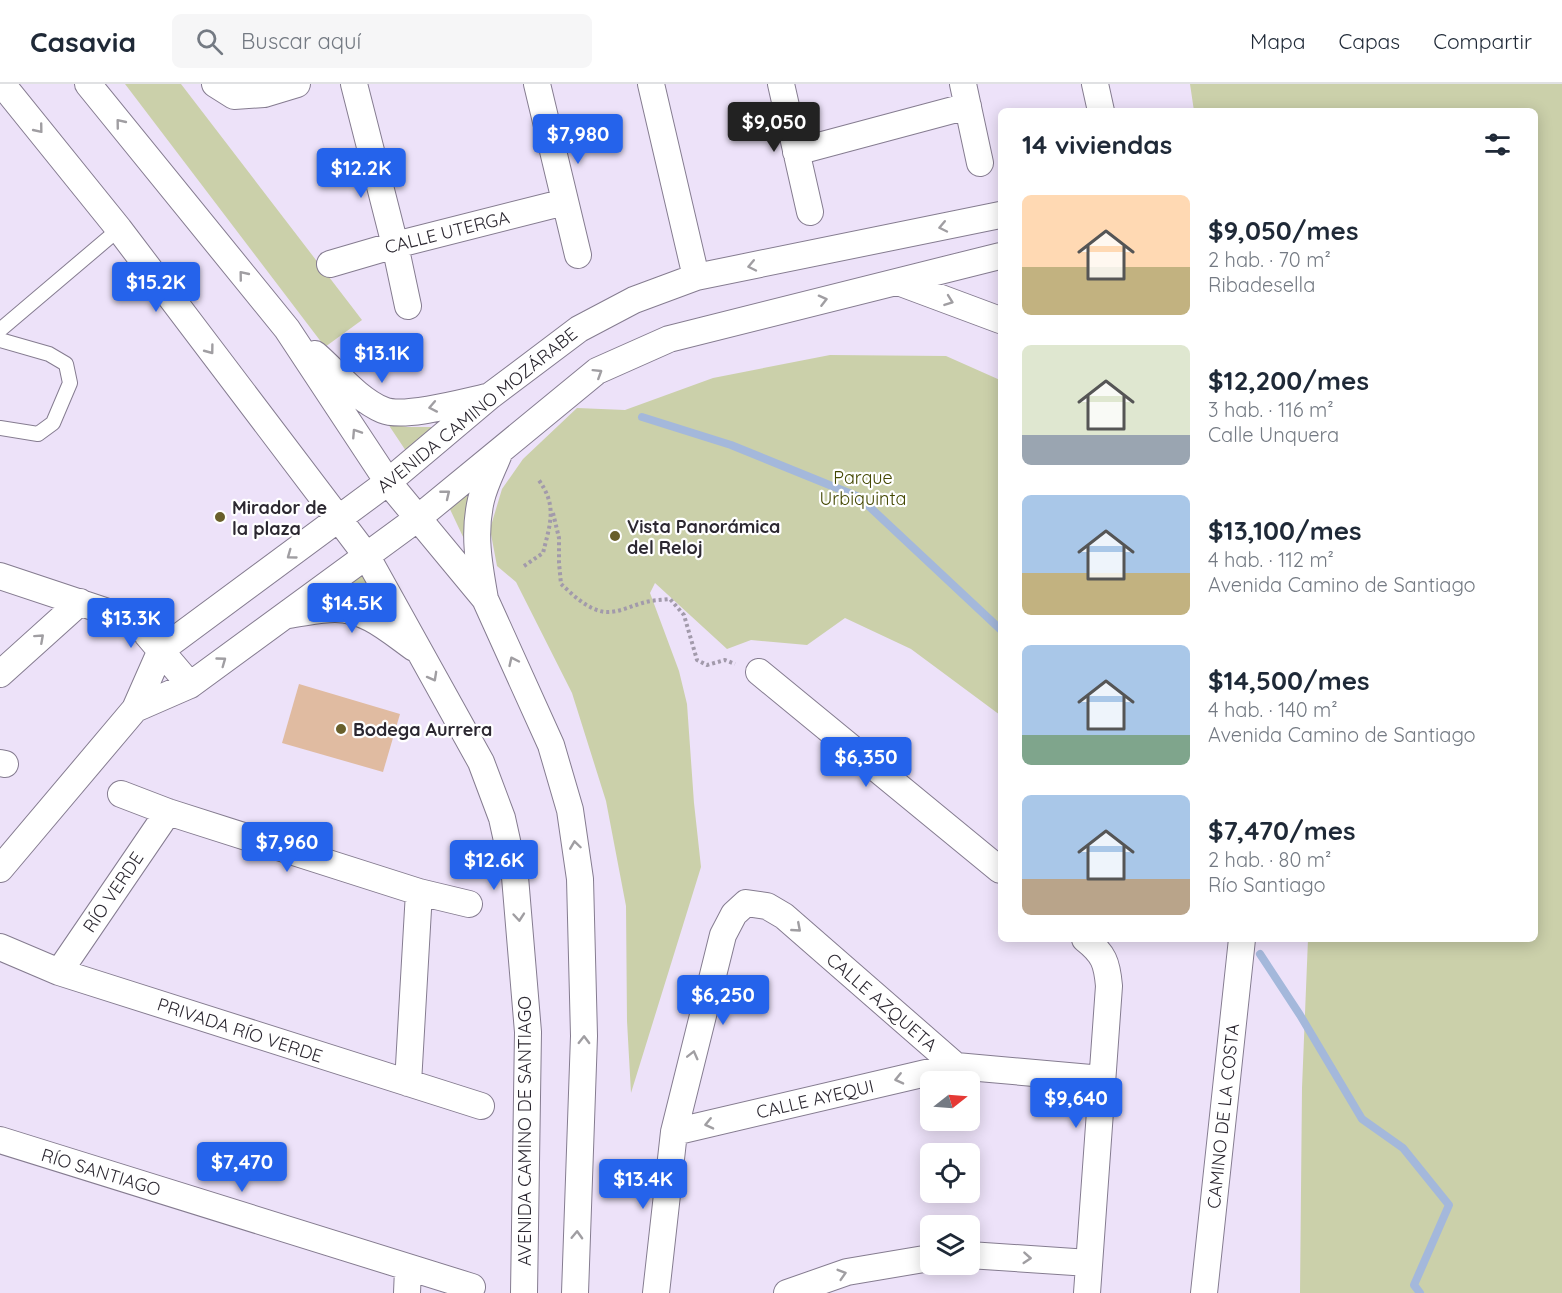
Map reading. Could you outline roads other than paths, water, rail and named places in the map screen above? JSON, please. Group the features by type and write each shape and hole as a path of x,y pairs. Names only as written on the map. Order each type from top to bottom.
{"street":[{"name":"AVENIDA CAMINO DE SANTIAGO","path":"2,84 119,229 366,555 481,762 502,818 515,877 528,1032 524,1293"},
{"path":"88,84 287,329 388,482 485,599"},
{"path":"215,84 234,96 264,94 297,84"},
{"path":"354,84 408,306"},
{"path":"537,84 578,255"},
{"path":"651,84 696,277"},
{"path":"781,84 810,212"},
{"path":"1095,84 1100,108"},
{"path":"796,152 965,95 980,163"},
{"name":"CALLE UTERGA","path":"330,264 565,202"},
{"name":"AVENIDA CAMINO MOZÁRABE","path":"0,868 135,709 161,650 388,482 490,396 579,329 634,300 696,277 998,215"},
{"name":"AVENIDA CAMINO MOZÁRABE","path":"135,709 190,685 418,518 597,371 669,339 998,257"},
{"path":"898,282 998,319"},
{"path":"287,329 367,401 384,411 402,414 490,396"},
{"path":"501,449 482,498 478,520 476,548 485,599 551,745 570,810 580,879 584,1036 575,1293"},
{"path":"0,576 105,611 144,631 190,685"},
{"path":"0,674 80,602"},
{"path":"285,615 335,609 357,612 375,620 420,652"},
{"path":"759,672 998,868"},
{"path":"121,794 168,812 418,892 469,904"},
{"name":"RÍO VERDE","path":"59,972 168,812"},
{"path":"408,1083 418,892"},
{"name":"CALLE AZQUETA","path":"674,1132 723,935 734,914 746,903 767,906 784,916 956,1066"},
{"path":"1087,1293 1108,986 1107,965 1089,942"},
{"name":"CAMINO DE LA COSTA","path":"1204,1293 1242,942"},
{"name":"PRIVADA RÍO VERDE","path":"0,947 59,972 482,1106"},
{"path":"956,1066 1102,1079"},
{"name":"CALLE AYEQUI","path":"674,1132 956,1066"},
{"path":"656,1293 674,1132"},
{"name":"RÍO SANTIAGO","path":"0,1140 408,1281 472,1287"},
{"path":"980,1256 1089,1263"},
{"path":"787,1293 847,1272 920,1260"}],"lane":[{"path":"0,330 119,229"},
{"path":"0,340 49,354 66,364 70,383 53,423 38,434 0,428"}],"waterway":[{"path":"642,417 731,445 859,497 998,627"},
{"path":"1260,954 1300,1015 1362,1119 1403,1148 1449,1205 1414,1285 1420,1293"}],"place":[{"name":"Mirador de la plaza","path":"220,517"},
{"name":"Vista Panorámica del Reloj","path":"615,536"},
{"name":"Bodega Aurrera","path":"341,729"}],"park label":[{"name":"Parque Urbiquinta","path":"863,487"}]}
